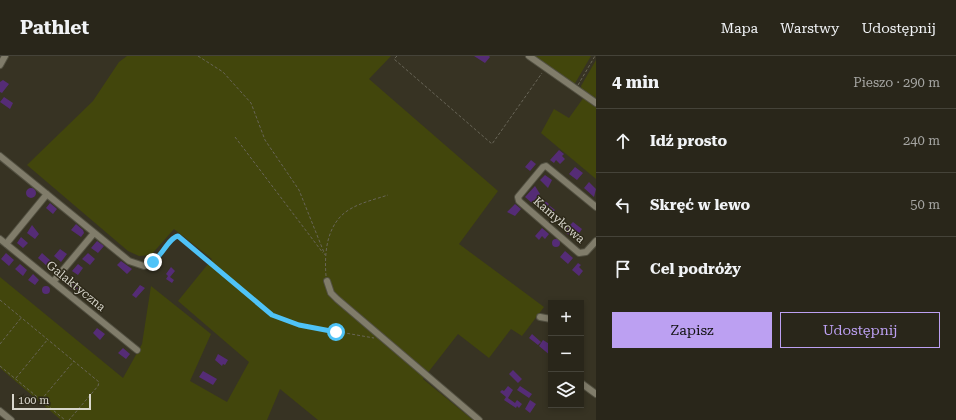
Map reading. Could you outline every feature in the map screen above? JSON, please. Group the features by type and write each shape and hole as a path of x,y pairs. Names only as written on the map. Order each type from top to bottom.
{"street":[{"path":"0,64 5,56"},
{"path":"529,56 596,103"},
{"path":"0,156 129,261 147,265"},
{"name":"Kamykowa","path":"596,208 546,166 543,167 518,197 519,200 579,253 586,252 596,242"},
{"path":"6,244 47,194"},
{"path":"53,282 94,233"},
{"name":"Galaktyczna","path":"0,239 137,350"},
{"path":"327,281 328,287 334,296 479,420"},
{"path":"540,317 548,318"},
{"path":"584,385 596,394"},
{"path":"0,411 11,420"}],"path":[{"path":"198,56 223,72 251,103 265,140 299,190 325,255 327,281"},
{"path":"397,56 394,59 492,144 546,68"},
{"path":"576,89 595,56"},
{"path":"235,137 325,255"},
{"path":"325,255 334,224 352,208 388,195"},
{"path":"147,265 159,258 172,238 178,236 272,315 299,325 385,340"},
{"path":"0,300 98,382 98,386 69,420"},
{"path":"0,344 21,317"},
{"path":"15,378 48,340"},
{"path":"41,400 74,361"},
{"path":"0,366 65,420"}],"green space":[{"path":"127,56 391,56 369,79 498,191 459,244 544,307 522,336 511,329 489,358 458,334 423,379 473,420 318,420 280,389 267,420 61,420 0,368 0,277 123,378 142,344 151,286 211,334 190,381 227,402 249,362 178,301 212,259 174,229 151,255 139,256 128,251 27,165 93,101 119,62"},
{"path":"534,56 591,56 574,85"},
{"path":"596,60 596,101 582,91 581,86"},
{"path":"584,97 596,107 596,179 541,133 554,109 569,118"}],"building":[{"path":"474,56 489,56 490,57 485,63"},
{"path":"3,80 9,84 2,93 0,92 0,82"},
{"path":"4,97 13,103 10,109 0,102"},
{"path":"559,150 564,154 562,156 565,159 560,164 556,160 554,163 550,160"},
{"path":"531,160 536,164 530,171 525,167"},
{"path":"575,167 583,173 577,180 569,174"},
{"path":"545,175 552,180 548,188 540,180"},
{"path":"589,182 596,189 594,197 584,188"},
{"path":"535,186 540,194 532,203 525,197"},
{"path":"29,188 33,188 35,189 35,197 29,198 26,195 26,191"},
{"path":"545,201 549,204 546,208 550,206 555,210 549,217 538,208"},
{"path":"50,203 57,209 53,214 46,208"},
{"path":"515,204 521,209 515,216 507,212"},
{"path":"573,222 582,229 578,235 572,231 569,235 564,231"},
{"path":"76,224 83,230 84,233 81,237 71,230"},
{"path":"32,225 39,234 35,239 27,233"},
{"path":"542,228 549,234 545,239 542,236 539,240 535,236"},
{"path":"21,237 28,243 23,248 17,243"},
{"path":"556,239 559,240 559,246 556,247 553,246 552,243 553,240"},
{"path":"97,241 104,246 98,253 91,248"},
{"path":"60,249 67,254 61,262 54,256"},
{"path":"565,251 573,258 568,264 560,257"},
{"path":"6,253 14,260 9,266 1,259"},
{"path":"42,253 51,261 47,266 38,258"},
{"path":"88,253 95,259 90,265 82,259"},
{"path":"121,261 132,269 127,274 117,265"},
{"path":"578,263 581,265 579,267 583,271 579,276 572,270"},
{"path":"20,264 27,270 23,276 15,269"},
{"path":"78,264 83,268 78,275 72,271"},
{"path":"171,267 175,271 170,277 174,280 172,283 166,279 168,276 166,274"},
{"path":"33,274 39,280 35,285 28,280"},
{"path":"67,279 78,288 75,292 63,282"},
{"path":"140,285 145,288 136,298 132,295"},
{"path":"44,286 48,286 50,290 48,294 44,294 42,292 42,288"},
{"path":"92,298 100,305 97,309 94,307 94,303 92,305 89,303"},
{"path":"97,328 105,334 100,340 93,333"},
{"path":"532,334 541,342 538,345 529,338"},
{"path":"543,340 548,343 548,354 539,346"},
{"path":"123,348 130,354 126,359 118,353"},
{"path":"218,354 228,360 225,365 223,364 222,366 215,360"},
{"path":"513,370 522,379 518,383 509,374"},
{"path":"203,371 217,379 213,385 199,377"},
{"path":"508,386 513,390 508,398 515,403 517,400 522,404 519,408 517,406 516,408 504,400 506,397 500,392 502,390 504,391"},
{"path":"520,386 532,394 529,398 517,390"},
{"path":"530,400 536,404 530,413 525,409"}],"route":[{"path":"153,262 159,258 172,238 178,236 272,315 299,325 336,332"}]}
